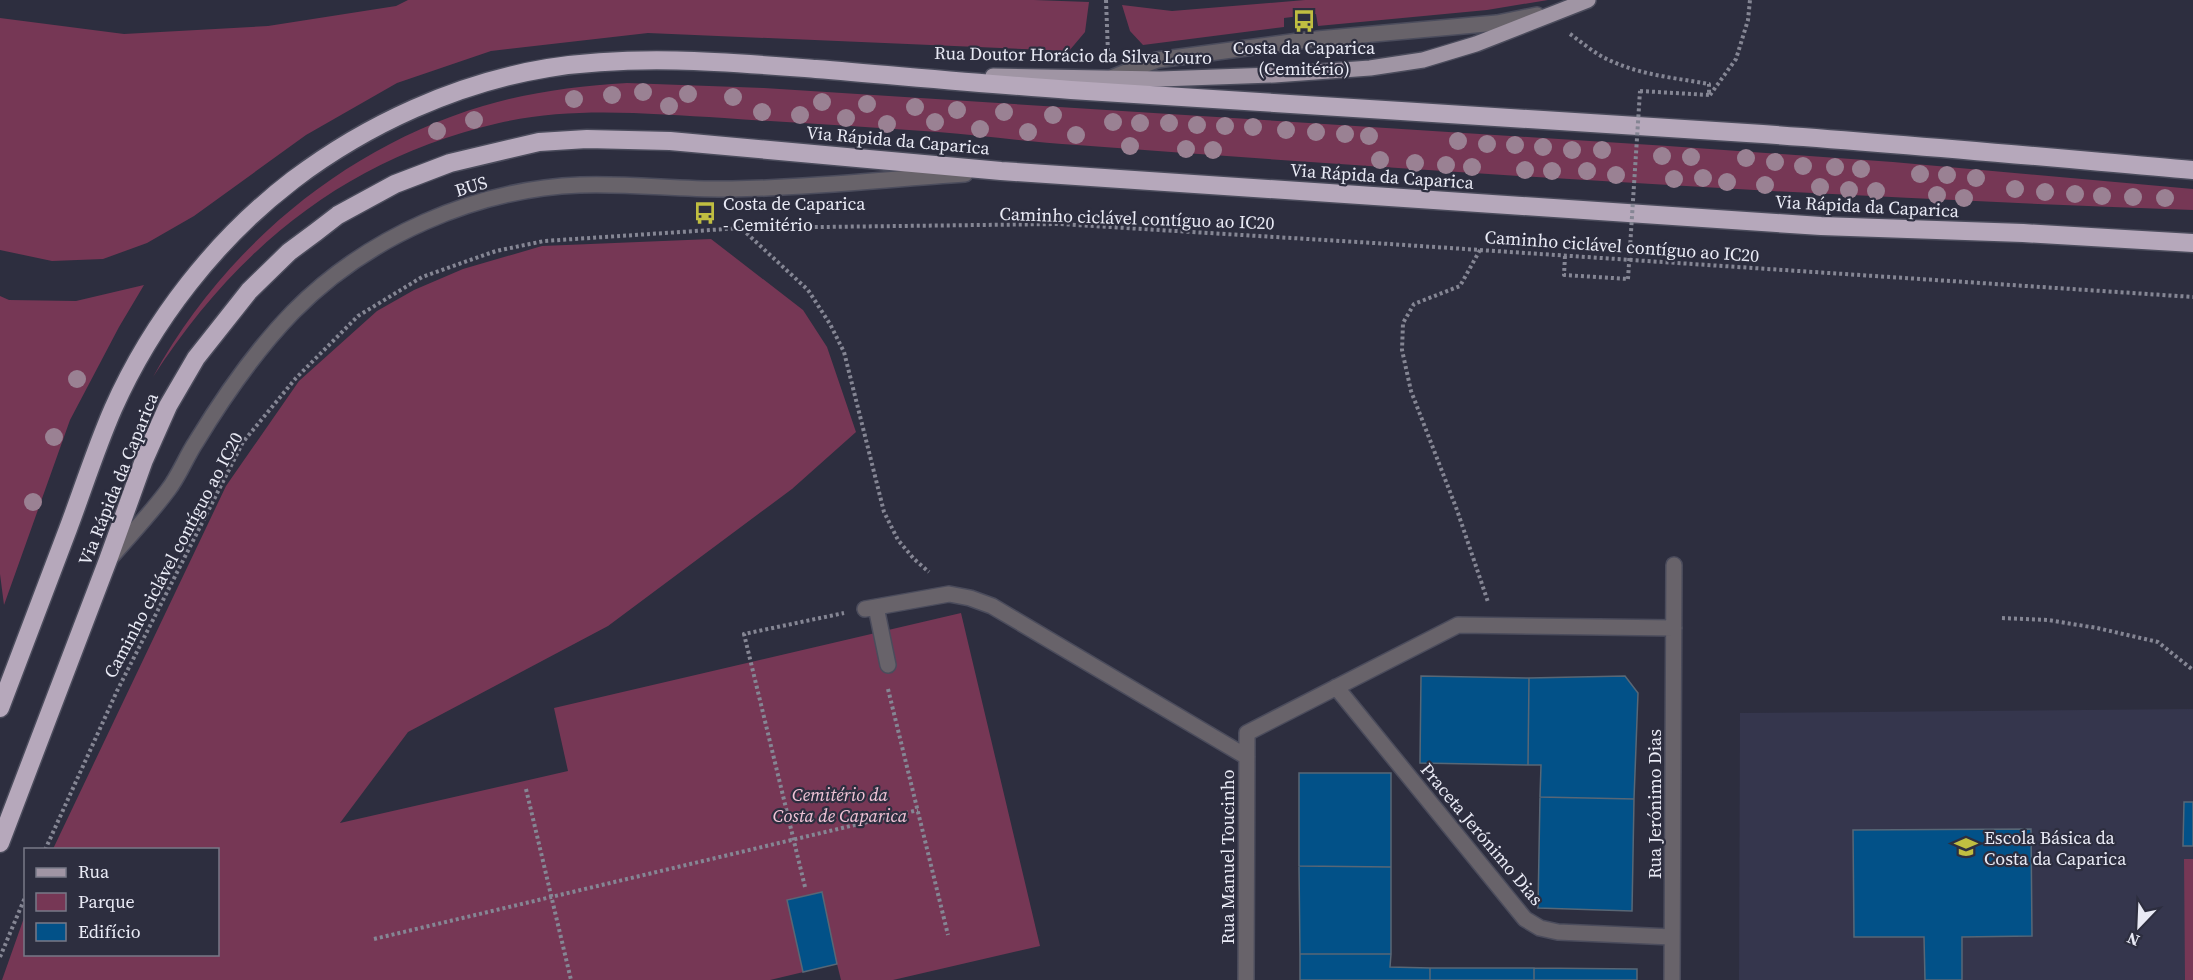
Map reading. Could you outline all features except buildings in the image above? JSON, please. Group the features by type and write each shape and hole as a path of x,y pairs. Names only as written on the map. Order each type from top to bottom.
{"highway":[{"name":"Via Rápida da Caparica","path":"0,708 109,420 146,345 191,282 237,230 308,169 368,132 428,103 484,83 539,70 583,64 648,61 727,62 1071,90 1748,133 2193,170"},
{"name":"Via Rápida da Caparica","path":"0,843 155,434 181,381 213,335 249,291 289,252 338,215 395,184 450,163 539,142 587,139 670,141 1000,171 1821,226 2023,233 2193,243"}],"main road":[{"name":"Rua Doutor Horácio da Silva Louro","path":"727,62 1023,77 1108,79 1274,75 1370,68 1423,60 1476,44 1588,0"}],"street":[{"path":"1108,79 1157,60 1306,40 1497,23 1572,6"},
{"name":"BUS","path":"108,560 170,488 235,382 275,331 295,310 340,272 363,256 419,225 497,198 547,188 607,185 734,189 1000,171"},
{"name":"Rua Jerónimo Dias","path":"1672,980 1674,565"},
{"path":"888,665 870,608 949,594 970,598 992,606 1247,757"},
{"path":"1336,687 1458,625 1674,628"},
{"name":"Rua Manuel Toucinho","path":"1246,980 1247,733 1336,687"},
{"name":"Praceta Jerónimo Dias","path":"1336,687 1525,919 1540,928 1558,932 1672,937"}],"path":[{"path":"1107,0 1108,79"},
{"path":"1709,95 1736,59 1748,20 1750,0"},
{"path":"1523,25 1570,34 1606,59 1620,65 1653,74 1709,84 1709,95"},
{"path":"1565,256 1564,275 1628,279 1640,91 1709,95"},
{"name":"Caminho ciclável contíguo ao IC20","path":"45,848 117,691 243,442 296,378 358,316 422,277 496,252 544,242 741,228 1060,224 2193,297"},
{"path":"741,228 808,290 830,324 844,352 884,512 898,540 914,559 935,576"},
{"path":"1480,250 1460,286 1414,304 1403,323 1402,350 1411,391 1457,510 1496,626"},
{"path":"805,887 744,634 870,608"},
{"path":"2002,618 2048,620 2158,642 2193,670"},
{"path":"888,688 948,935"},
{"path":"526,789 571,980"},
{"path":"374,939 918,810"},
{"path":"0,957 24,900"}],"shaded area":[{"name":"Escola Básica da Costa da Caparica","path":"2193,709 2193,980 1739,980 1740,713"}],"green space":[{"path":"408,0 1034,0 1089,2 1085,32 1069,51 648,33 491,51 397,83 306,135 194,216 147,243 103,259 52,261 0,250 0,18 124,34 268,26 396,6"},
{"path":"1305,0 1548,0 1487,10 1318,26 1316,14 1284,18 1284,27 1143,45 1130,31 1122,5 1172,11"},
{"path":"627,83 764,88 1893,162 2193,189 2193,210 1774,191 1496,174 1060,144 938,132 639,113 555,114 499,123 444,139 393,159 345,184 300,214 259,249 221,287 186,330 153,377 182,330 214,287 251,246 292,209 336,176 382,148 431,124 483,106 554,90"},
{"name":"Cemitério da Costa de Caparica","path":"711,239 803,310 827,347 856,432 792,489 608,626 408,732 340,823 568,771 554,708 961,613 1040,946 893,980 841,980 837,964 770,980 2,980 24,918 24,956 219,956 219,848 53,848 226,486 299,381 377,311 414,290 463,269 542,246"},
{"path":"144,285 70,420 4,605 0,574 0,296 9,300 76,301"},
{"path":"2184,859 2193,859 2193,980 2185,980"}],"place":[{"name":"Costa da Caparica (Cemitério)","path":"1304,21"},
{"name":"Costa de Caparica - Cemitério","path":"705,213"},
{"name":"Escola Básica da Costa da Caparica","path":"1966,847"}]}
